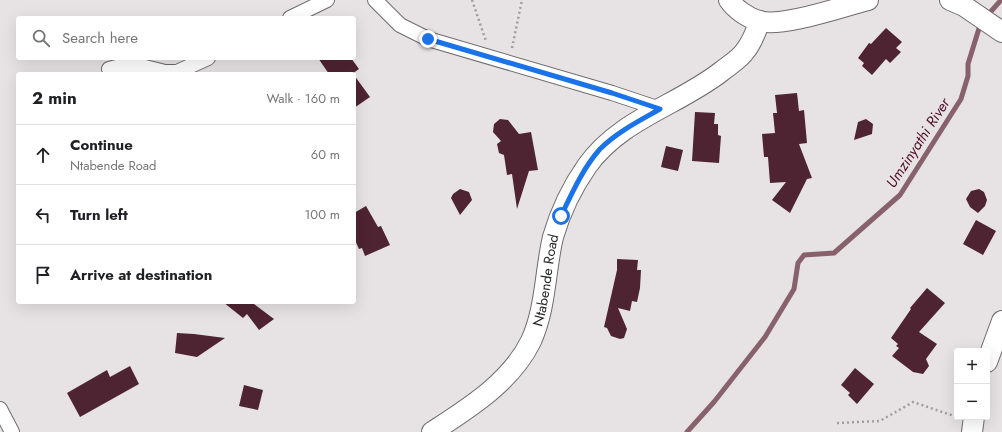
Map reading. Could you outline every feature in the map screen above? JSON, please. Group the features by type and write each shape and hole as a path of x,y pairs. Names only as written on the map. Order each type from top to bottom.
{"street":[{"path":"294,16 327,0"},
{"path":"375,0 400,25 428,39 612,93 660,109"},
{"path":"729,0 744,14 760,21 790,20 868,0"},
{"path":"957,3 1002,32"},
{"name":"Ntabende Road","path":"432,432 482,399 506,376 520,359 531,340 539,317 554,236 561,216 586,167 600,149 615,136 714,77 745,52 760,21"},
{"path":"108,69 124,65 137,65 165,72 177,72 204,60"},
{"path":"990,354 1002,321"},
{"path":"0,409 12,432"},
{"path":"972,432 974,420"}],"path":[{"path":"472,0 499,60 511,53 522,0"},
{"path":"837,423 880,421 913,402 954,416"}],"building":[{"path":"886,28 902,42 896,48 901,52 890,63 886,59 872,75 862,66 864,63 858,58 869,43 871,44"},
{"path":"319,60 352,60 359,69 355,72 328,72"},
{"path":"356,78 370,97 356,107"},
{"path":"797,93 799,111 804,110 807,143 799,144 812,178 807,179 790,213 772,200 786,182 770,183 768,157 764,157 762,134 775,133 773,113 777,113 775,95"},
{"path":"695,112 715,113 714,124 718,124 718,135 721,136 719,163 692,161"},
{"path":"500,119 508,120 519,134 531,132 538,170 529,171 517,209 512,174 507,175 504,155 499,153 497,144 501,141 493,132 494,124"},
{"path":"866,119 873,124 872,134 854,140 858,122"},
{"path":"666,146 683,150 678,171 661,167"},
{"path":"460,189 469,192 472,200 460,215 451,198 453,194"},
{"path":"979,189 984,192 987,200 985,206 978,213 970,207 966,199 971,191"},
{"path":"366,206 378,227 381,226 390,245 365,256 362,248 359,249 356,242 356,212"},
{"path":"976,220 996,231 983,255 963,244"},
{"path":"617,259 638,260 637,270 641,270 640,288 637,302 632,301 630,311 618,308 627,329 624,338 620,339 611,336 607,328 604,327 617,270"},
{"path":"927,288 945,303 919,332 937,344 926,359 929,366 923,374 913,372 892,356 899,348 896,346 898,344 891,338 911,309 910,308"},
{"path":"226,304 254,304 274,319 259,330 247,314 243,318"},
{"path":"177,333 225,338 197,357 175,353"},
{"path":"130,366 139,384 80,417 67,393 107,370 110,377"},
{"path":"855,368 874,384 857,404 848,395 850,393 841,385"},
{"path":"244,385 263,390 258,410 239,406"}],"waterway":[{"name":"Umzinyathi River","path":"986,17 1001,0"},
{"name":"Umzinyathi River","path":"687,432 714,402 765,337 794,289 798,263 804,255 834,253 900,195 961,99 968,76 968,64 981,22"}],"route":[{"path":"428,39 612,93 660,109 635,122 600,149 586,167 561,216"}]}
